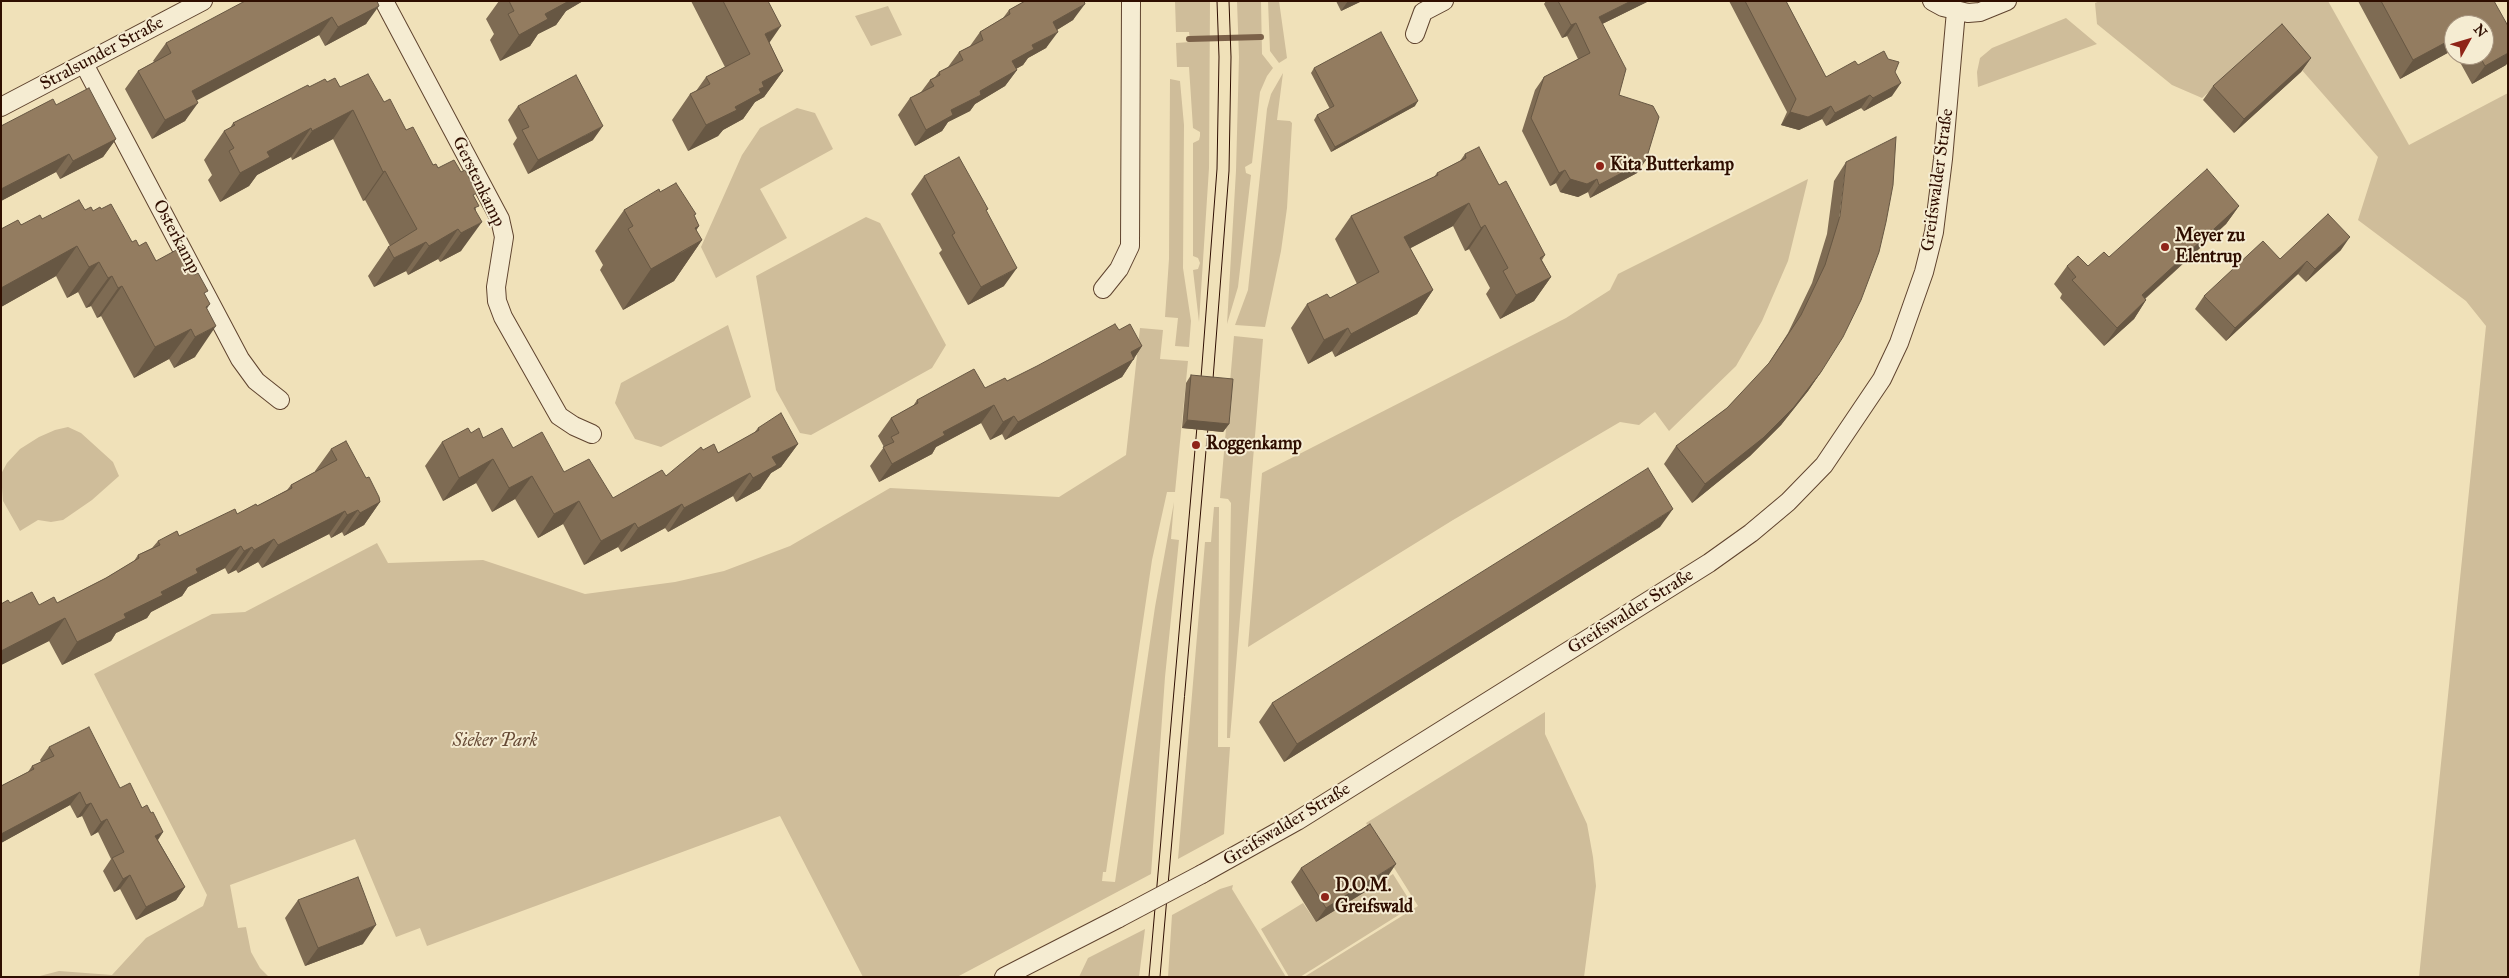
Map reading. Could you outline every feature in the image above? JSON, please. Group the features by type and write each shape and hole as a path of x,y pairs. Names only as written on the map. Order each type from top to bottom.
{"street":[{"name":"Stralsunder Straße","path":"1,107 204,1"},
{"name":"Gerstenkamp","path":"384,1 500,219 504,237 496,287 497,301 503,317 559,416 574,426 592,434"},
{"path":"1104,289 1123,264 1130,246 1131,1"},
{"path":"1415,34 1423,12 1444,1"},
{"path":"1932,1 1956,11 1980,12 2007,1"},
{"name":"Greifswalder Straße","path":"1004,977 1202,874 1297,821 1709,563 1788,502 1824,465 1882,379 1899,343 1924,272 1934,232 1943,159 1956,11"},
{"name":"Osterkamp","path":"84,64 240,358 256,381 280,400"}],"green space":[{"path":"1175,1 1210,1 1209,168 1199,322 1193,270 1198,269 1200,263 1198,258 1193,256 1193,143 1199,140 1200,132 1193,128 1189,67 1177,67 1176,43 1190,42 1189,32 1176,32"},
{"path":"1237,1 1261,1 1262,54 1273,68 1260,92 1252,163 1245,167 1246,173 1251,175 1238,287 1227,324 1236,171 1239,57"},
{"path":"1268,1 1279,1 1287,58 1279,63 1270,51"},
{"path":"2100,1 2328,1 2409,145 2508,93 2508,977 2419,977 2486,326 2466,301 2358,220 2378,157 2273,37 2202,98 2172,85 2097,24 2095,3"},
{"path":"888,6 902,35 871,46 855,16"},
{"path":"2066,18 2097,44 1978,87 1977,72 1980,58 1992,48"},
{"path":"1283,73 1277,120 1290,121 1292,123 1287,208 1281,251 1265,327 1235,325 1248,290 1267,109 1271,94"},
{"path":"1170,79 1180,81 1184,125 1183,268 1191,321 1189,347 1175,346 1178,318 1165,317 1169,259"},
{"path":"797,108 815,113 833,149 760,189 787,238 716,278 701,247 742,155 760,128"},
{"path":"1808,179 1788,261 1762,321 1736,366 1669,431 1655,412 1639,425 1620,422 1453,520 1248,647 1262,473 1566,318 1610,290 1618,274"},
{"path":"866,217 880,223 946,345 932,368 811,435 800,433 776,390 756,276"},
{"path":"728,325 751,397 661,447 635,439 615,403 621,383"},
{"name":"Sieker Park","path":"1140,328 1163,330 1160,359 1188,361 1175,492 1167,492 1152,560 1106,872 1103,872 1102,881 1115,882 1155,607 1174,502 1171,539 1179,540 1165,677 1151,874 957,977 863,977 780,816 427,946 420,928 396,937 355,839 230,885 238,928 246,927 251,952 260,968 269,977 36,977 59,971 112,975 146,938 203,906 207,895 94,674 212,614 245,612 377,543 388,563 483,560 585,594 675,582 724,571 790,546 890,488 1059,497 1126,455"},
{"path":"1234,336 1263,339 1230,738 1227,738 1231,503 1228,499 1220,498"},
{"path":"68,427 81,433 113,462 119,476 92,500 63,520 51,522 38,520 20,531 3,501 1,474 7,463 20,449 39,437"},
{"path":"1214,507 1219,507 1218,747 1230,747 1224,834 1178,859 1205,542 1211,542"},
{"path":"1545,712 1545,734 1587,824 1593,857 1596,886 1584,977 1304,977 1418,906 1366,823"},
{"path":"1393,874 1413,906 1300,977 1289,977 1261,929 1303,903 1316,922"},
{"path":"1233,885 1232,889 1286,977 1168,977 1172,915 1220,889"},
{"path":"1145,929 1139,977 1079,977 1088,958"}],"building":[{"path":"245,1 377,1 379,6 338,27 332,17 192,91 198,103 165,120 138,71 171,53 166,43"},
{"path":"509,1 569,1 545,14 548,19 519,35 508,14 514,11"},
{"path":"723,1 768,1 781,26 765,34 783,71 762,82 764,87 759,89 761,93 735,107 737,110 706,125 690,94 710,84 706,77 750,54"},
{"path":"1025,1 1084,1 1085,4 1053,22 1058,32 1032,45 1034,49 1012,61 1017,70 980,91 981,95 951,110 953,115 926,130 910,98 934,86 930,80 940,75 939,72 963,60 959,52 983,40 980,32 1010,14 1009,10"},
{"path":"1558,1 1631,1 1599,17 1626,69 1619,95 1653,106 1659,117 1646,160 1599,185 1597,179 1587,184 1570,179 1565,170 1559,173 1531,118 1544,77 1590,53 1576,23 1571,25"},
{"path":"1745,1 1786,1 1826,77 1855,61 1858,65 1884,51 1888,59 1899,62 1895,72 1901,83 1873,98 1870,95 1835,113 1831,106 1808,117 1790,112 1796,99"},
{"path":"2381,1 2494,1 2508,26 2508,53 2494,61 2494,15 2444,15 2444,43 2413,60"},
{"path":"2282,24 2311,58 2244,119 2213,86"},
{"path":"1381,32 1418,101 1335,147 1317,115 1334,106 1314,68"},
{"path":"368,74 384,102 390,99 406,130 413,127 433,165 436,164 438,168 454,160 461,172 465,170 477,193 473,195 479,206 474,208 482,222 461,233 458,229 429,246 426,242 394,258 388,247 417,229 385,171 383,172 353,110 312,131 311,128 267,152 270,157 240,173 229,151 234,148 224,131 235,125 233,123 308,85 309,87 325,79 327,82 335,78 340,87"},
{"path":"576,75 603,126 538,160 522,130 529,127 518,106"},
{"path":"89,88 116,139 73,161 69,154 1,189 1,126 53,99 56,105"},
{"path":"1896,137 1893,185 1879,252 1861,300 1843,337 1821,372 1794,407 1763,438 1705,484 1676,446 1727,408 1769,363 1801,315 1825,265 1840,216 1846,162"},
{"path":"1479,147 1499,185 1506,181 1545,255 1540,258 1551,277 1516,295 1503,271 1508,268 1485,225 1481,228 1469,203 1404,237 1433,290 1351,334 1348,328 1324,340 1307,304 1327,294 1330,298 1379,272 1351,216 1438,175 1437,173 1466,158 1465,154"},
{"path":"959,157 988,209 986,210 1017,268 981,287 952,235 955,233 924,176"},
{"name":"Meyer zu Elentrup","path":"2207,169 2239,206 2142,295 2146,300 2117,328 2072,280 2076,277 2067,266 2078,256 2088,266 2104,252 2109,257"},
{"path":"676,183 696,214 694,215 699,226 695,228 702,240 651,269 628,229 633,226 624,210 659,189 660,192"},
{"path":"79,200 85,210 91,207 93,211 111,204 132,242 136,240 139,246 146,242 156,261 180,248 194,275 198,273 208,291 204,293 210,304 206,307 216,326 195,337 191,329 155,347 122,286 118,288 112,276 108,278 99,262 89,267 77,246 1,288 1,229 18,220 21,225 40,215 42,219"},
{"path":"2328,214 2350,237 2315,269 2307,261 2235,328 2204,296 2263,241 2280,259"},
{"path":"1115,324 1119,330 1130,324 1142,346 1131,352 1134,359 1018,422 1014,416 1003,422 994,405 943,432 945,435 892,464 883,447 894,442 891,437 899,433 891,418 918,403 917,400 974,369 985,388 1005,378 1007,381"},
{"path":"1191,375 1233,379 1229,424 1187,420"},
{"path":"781,413 798,444 772,457 777,465 753,478 750,473 684,508 682,504 638,528 635,523 601,541 579,501 554,514 532,476 509,488 493,459 459,478 442,442 468,428 471,433 479,428 483,438 502,428 513,448 542,432 564,472 589,459 613,498 662,470 666,476 701,447 703,450 714,444 718,453 759,430 758,428"},
{"path":"346,441 366,478 369,477 380,502 360,513 358,510 347,515 345,511 278,545 274,539 254,550 252,547 244,551 241,546 196,569 198,573 161,592 163,595 124,614 126,618 77,642 65,618 1,651 1,604 8,600 10,603 32,592 39,605 54,597 57,603 106,578 139,558 138,555 160,545 158,541 177,531 179,536 235,509 237,514 292,488 291,485 337,460 331,449"},
{"path":"1648,468 1673,509 1297,744 1272,703"},
{"path":"89,727 120,788 130,783 142,808 147,805 151,813 153,812 163,832 155,836 185,887 146,907 130,875 123,879 112,858 124,852 107,819 101,822 91,803 86,805 80,792 1,834 1,786 34,769 32,766 54,756 49,747"},
{"path":"1370,824 1396,864 1326,908 1301,868"},
{"path":"358,877 376,925 318,948 298,900"}],"waterway":[{"path":"1189,39 1261,37"}],"tram line":[{"path":"1200,391 1217,169 1219,57 1217,1"},
{"path":"1212,392 1229,171 1231,57 1229,1"},
{"path":"1149,977 1198,415"},
{"path":"1160,977 1209,416"}],"place":[{"name":"Kita Butterkamp","path":"1600,166"},
{"name":"Meyer zu Elentrup","path":"2165,247"},
{"name":"Roggenkamp","path":"1196,445"},
{"name":"D.O.M. Greifswald","path":"1325,897"}]}
